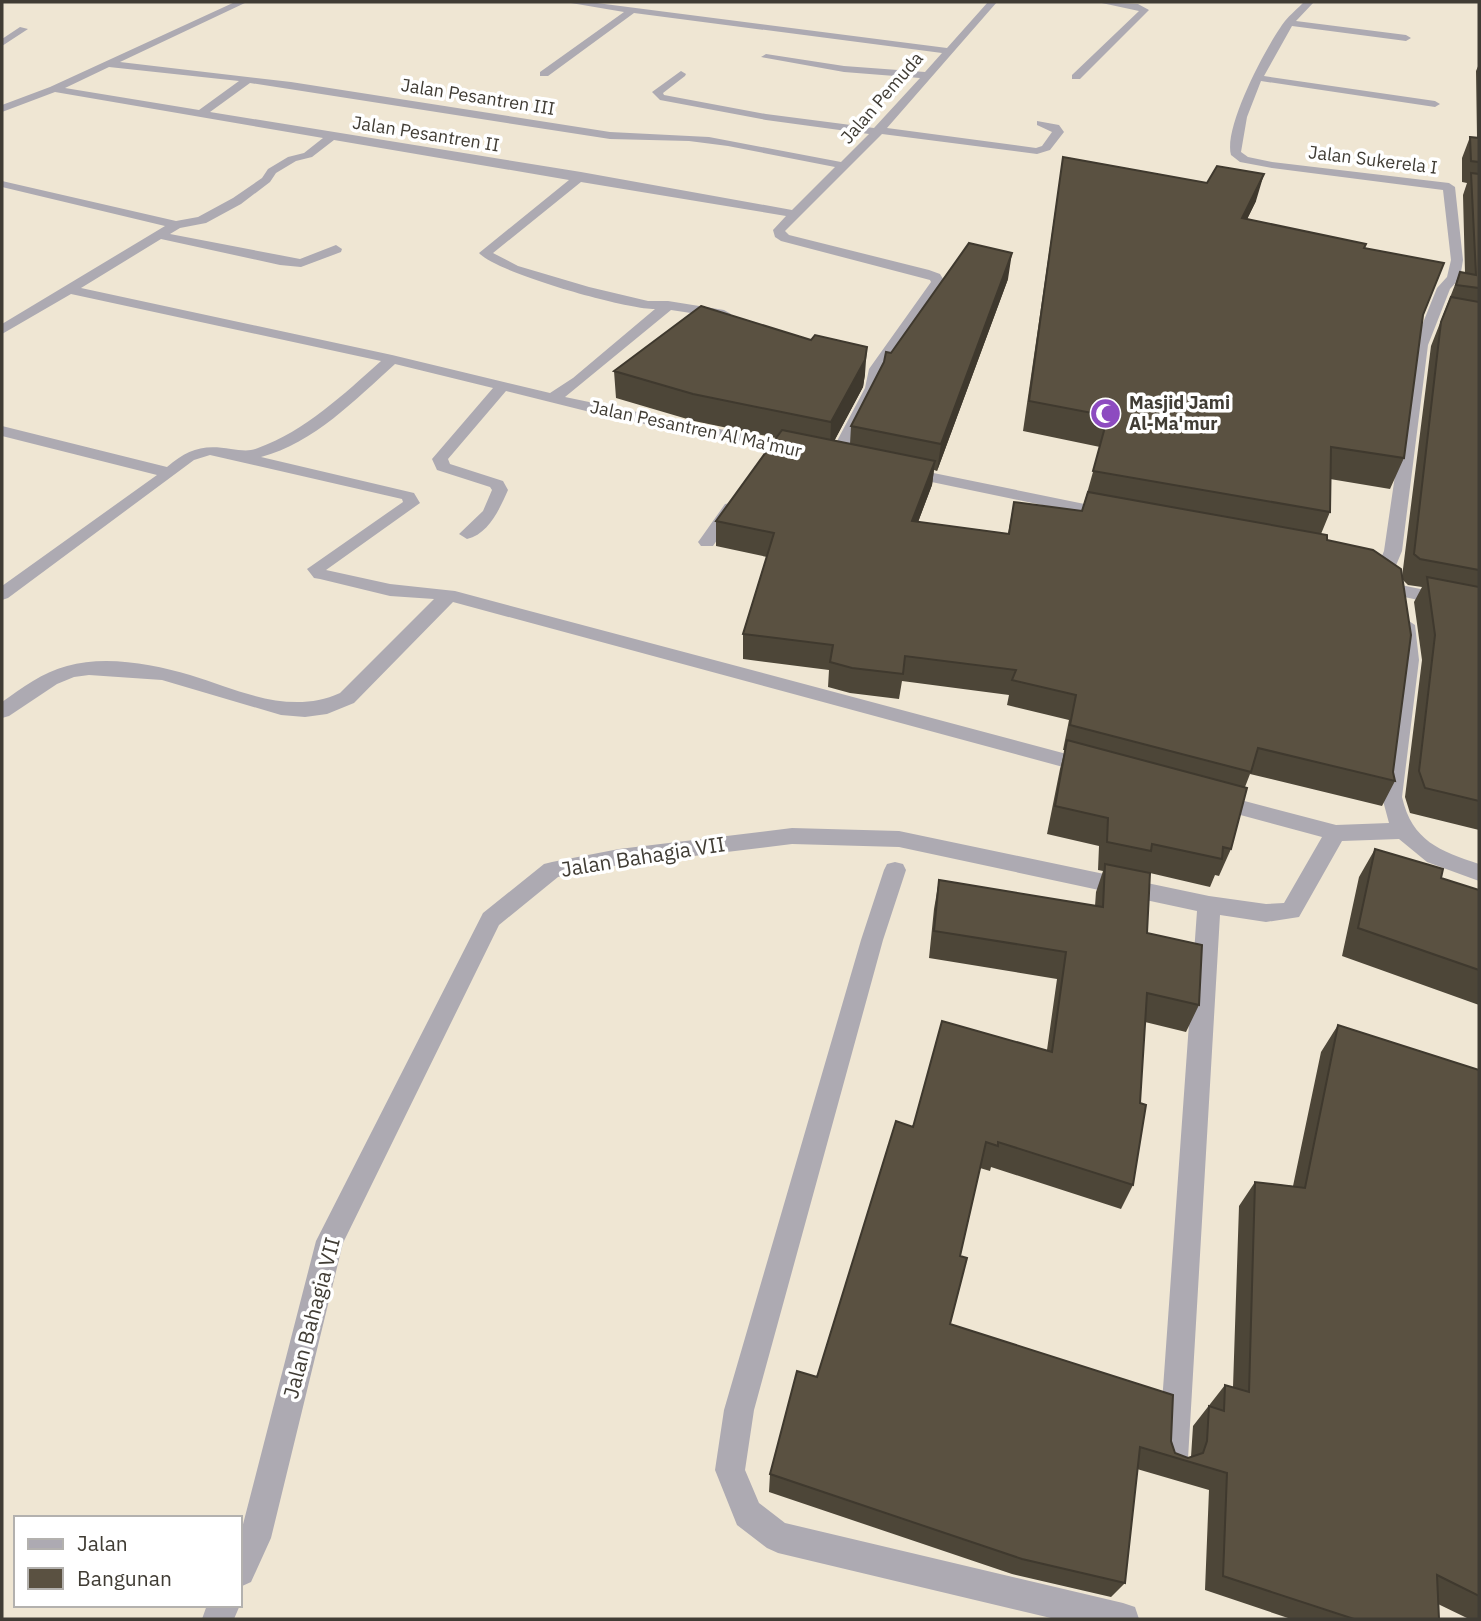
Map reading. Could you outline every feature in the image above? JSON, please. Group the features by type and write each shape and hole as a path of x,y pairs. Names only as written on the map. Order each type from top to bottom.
{"street":[{"path":"2,109 54,89 242,2"},
{"path":"570,2 947,51"},
{"path":"644,12 654,2"},
{"name":"Jalan Pemuda","path":"793,214 845,166 993,2"},
{"path":"1076,77 1143,13 1138,7 1101,2"},
{"name":"Jalan Sukerela I","path":"1309,2 1288,23 1259,78 1235,137 1235,153 1244,160 1454,188 1457,260 1453,278 1444,288 1440,314 1421,345 1395,539 1383,575"},
{"path":"544,75 631,10"},
{"path":"1288,23 1406,38"},
{"path":"2,43 23,29"},
{"path":"766,57 844,69 925,75"},
{"name":"Jalan Pesantren III","path":"105,64 176,69 381,98 603,135 687,138 727,143 845,166"},
{"path":"681,74 657,92 660,97 766,117 1037,151 1043,150 1058,132 1055,127 1041,123"},
{"path":"1259,78 1435,104"},
{"path":"202,113 247,80"},
{"name":"Jalan Pesantren II","path":"54,89 581,176 793,214"},
{"path":"2,95 23,100"},
{"path":"2,330 176,225 202,220 237,201 267,180 272,171 292,159 308,155 332,136"},
{"path":"581,176 485,253 490,259 514,269 648,305 668,305 736,317"},
{"path":"2,184 176,225"},
{"path":"793,214 779,230 779,234 785,238 935,277 938,282 933,292 872,362 872,388 824,456"},
{"path":"159,235 279,261 301,263 336,249"},
{"path":"1434,277 1453,278"},
{"name":"Jalan Pesantren Al Ma'mur","path":"71,290 392,359 770,451 824,456 860,463"},
{"path":"554,398 668,305"},
{"path":"239,457 263,452 312,428 392,359"},
{"path":"467,534 490,513 500,489 497,484 443,467 440,459 503,386"},
{"path":"2,431 170,473"},
{"path":"2,594 197,452 208,450 408,496 412,503 316,569 320,574 390,590 449,595 1107,772"},
{"path":"884,468 1129,517"},
{"path":"707,542 737,499"},
{"path":"1363,566 1383,575 1401,591 1479,607"},
{"path":"1401,591 1410,660 1392,797 1394,816 1415,846 1479,873"},
{"path":"2,712 63,673 83,668 161,674 289,710 314,712 333,708 347,698 449,595"},
{"path":"1201,797 1336,833 1402,831"},
{"name":"Jalan Bahagia VII","path":"242,1567 256,1538 330,1241 491,919 552,870 619,857 792,836 899,839 1209,905 1266,913 1290,911 1336,833"},
{"path":"895,870 872,940 739,1410 730,1470 748,1514 778,1537 1124,1619"},
{"path":"1173,1459 1209,905"}],"building":[{"path":"1470,137 1479,138 1479,162 1471,161"},
{"path":"1063,157 1207,183 1217,166 1264,174 1242,218 1366,244 1364,248 1444,263 1423,315 1404,458 1331,447 1330,512 1093,471 1108,416 1029,401"},
{"path":"1471,173 1479,174 1479,288 1456,285 1460,272 1476,275"},
{"path":"969,243 1012,253 941,444 851,426 884,362 886,352 891,353"},
{"path":"1451,297 1479,302 1479,570 1420,559 1414,554 1441,322"},
{"path":"701,306 811,340 815,335 867,347 865,360 831,422 693,394 614,371"},
{"path":"782,430 935,461 912,521 1009,534 1014,502 1082,511 1088,492 1327,535 1327,540 1373,550 1401,569 1411,635 1393,772 1395,781 1258,748 1251,772 1070,725 1076,695 1012,680 1016,670 905,656 903,674 852,668 830,662 833,645 743,634 774,533 716,521"},
{"path":"1427,577 1479,587 1479,801 1425,788 1419,771 1435,635"},
{"path":"1067,740 1247,788 1231,849 1223,847 1222,859 1152,844 1151,851 1107,842 1108,818 1055,806"},
{"path":"1375,849 1443,869 1441,878 1479,890 1479,970 1358,928"},
{"path":"1105,864 1150,873 1147,933 1202,945 1199,1005 1147,993 1140,1103 1146,1105 1133,1185 998,1142 998,1146 986,1142 960,1256 967,1258 950,1324 1173,1395 1171,1441 1175,1453 1188,1458 1203,1453 1207,1441 1209,1406 1224,1411 1225,1385 1249,1392 1255,1182 1305,1188 1338,1025 1479,1070 1479,1596 1437,1575 1439,1619 1354,1619 1223,1576 1227,1473 1140,1447 1125,1583 1022,1559 770,1474 797,1371 817,1377 896,1121 913,1127 942,1021 1052,1052 1066,952 934,931 939,880 1103,907"}],"place":[{"name":"Masjid Jami Al-Ma'mur","path":"1106,413"}]}
